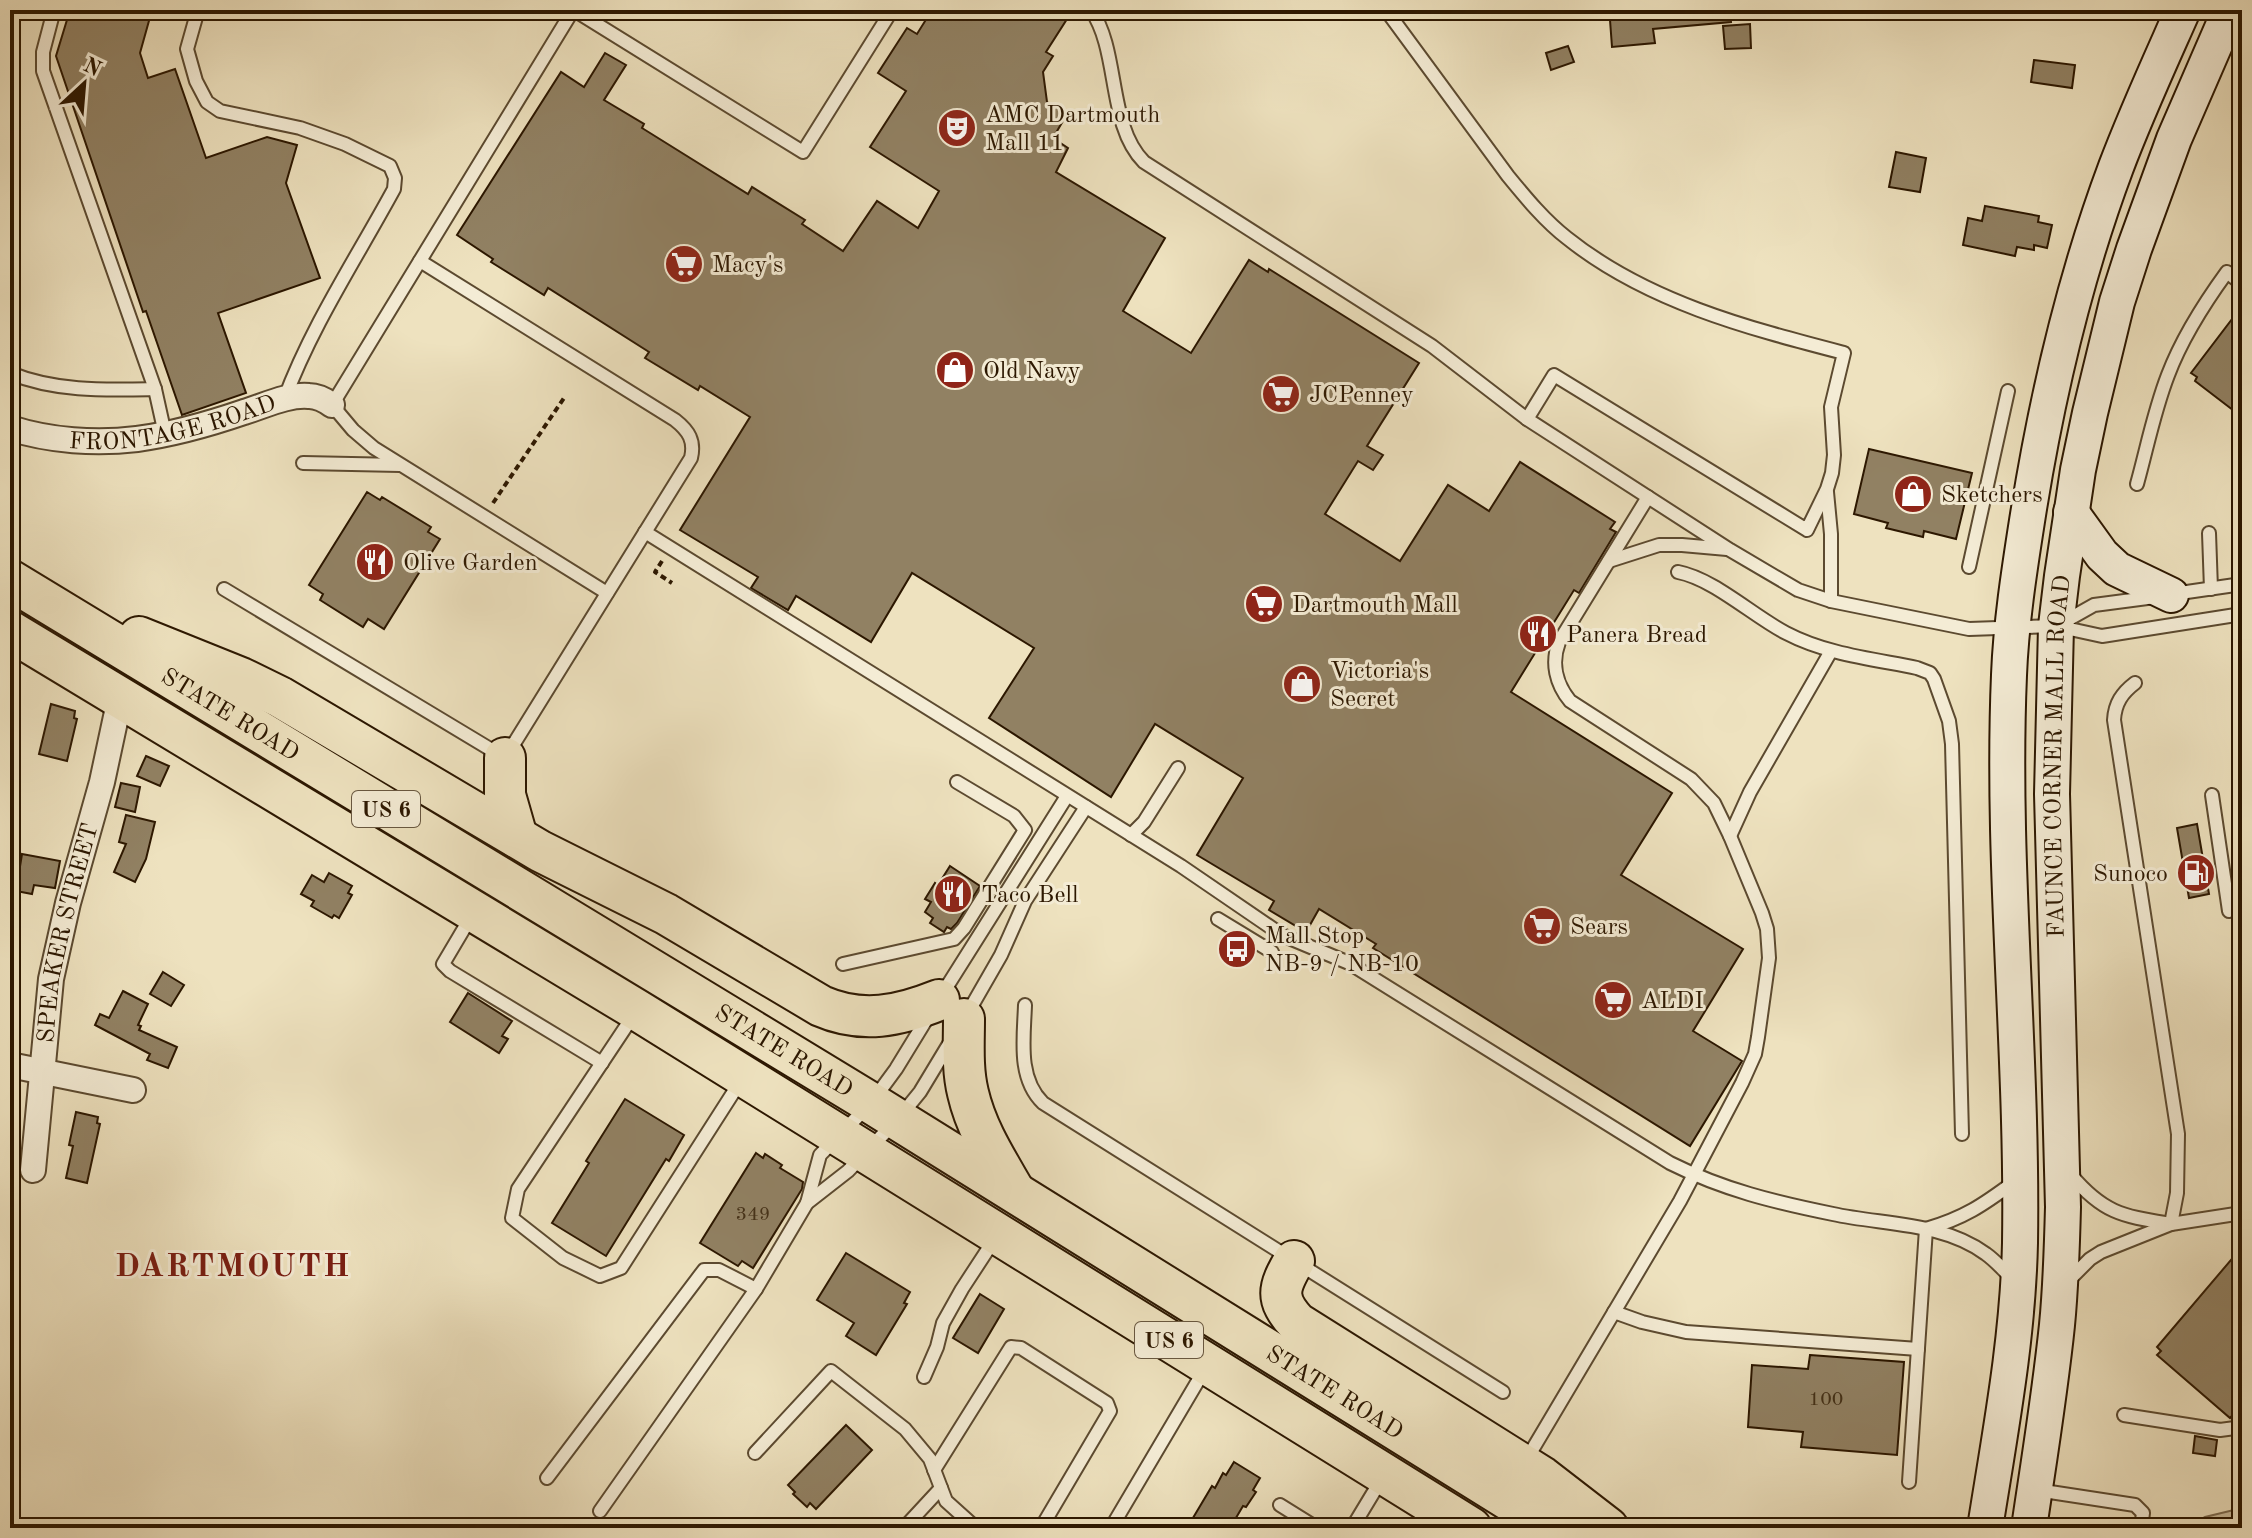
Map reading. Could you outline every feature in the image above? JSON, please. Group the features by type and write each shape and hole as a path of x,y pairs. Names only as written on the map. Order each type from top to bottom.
{"main road":[{"name":"FAUNCE CORNER MALL ROAD","path":"1985,1528 2009,1371 2018,1284 2020,1177 2008,801 2009,674 2020,563 2037,457 2068,315 2115,170 2183,10"},
{"name":"FAUNCE CORNER MALL ROAD","path":"2029,1528 2044,1434 2060,1291 2063,1207 2052,794 2056,626 2071,512 2090,413 2117,302 2174,139 2230,10"},
{"path":"2214,46 2242,25"},
{"path":"2071,512 2094,545 2117,569 2171,595"},
{"path":"23,588 280,697 517,837 666,914 836,1013 869,1017 951,1009 964,1051 967,1092 978,1125 1015,1192"},
{"name":"STATE ROAD","path":"23,588 884,1111 1554,1528"},
{"name":"STATE ROAD","path":"10,631 637,1010 1471,1528"},
{"path":"440,791 473,777 505,758"},
{"path":"505,758 505,795 517,837"},
{"path":"597,880 763,1037"},
{"path":"1294,1261 1281,1282 1280,1290 1285,1308 1297,1323 1559,1488 1608,1528"}],"street":[{"name":"FRONTAGE ROAD","path":"10,428 50,438 136,439 183,431 308,395 332,405"},
{"name":"SPEAKER STREET","path":"33,1170 47,1009 59,941 102,782 120,698"},
{"path":"10,1065 133,1090"}],"lane":[{"path":"54,10 43,52 43,71 155,389 165,434"},
{"path":"198,10 187,49 196,81 207,102 220,111 300,128 345,144 390,166 395,178 394,189 321,315 284,400"},
{"path":"607,593 362,440 332,405 573,10 803,152 892,10"},
{"path":"1091,10 1101,30 1128,143 1144,162 1432,346 1527,419 1782,582 1831,601 1969,629 2056,626 2102,636 2242,614"},
{"path":"1386,10 1525,198 1568,239 1617,271 1698,310 1758,331 1844,353 1831,407 1834,455 1827,489 1807,530 1554,375 1527,419"},
{"path":"224,589 505,758 691,458 692,443 684,427 420,261"},
{"path":"2137,484 2159,400 2187,334 2227,272 2242,284"},
{"path":"10,373 39,383 75,388 155,389"},
{"path":"1969,567 2008,391"},
{"path":"303,463 403,465"},
{"path":"1827,489 1831,601"},
{"path":"1523,1465 1694,1175 1742,1083 1755,1054 1769,958 1767,929 1714,803 1691,779 1579,708 1563,692 1556,673 1555,651 1564,633 1648,497"},
{"path":"645,532 1131,835 1282,935 1356,967 1670,1163 1724,1187 1836,1215 1926,1229 1984,1252 2018,1284"},
{"path":"2209,533 2211,589"},
{"path":"1609,561 1659,545 1730,550"},
{"path":"1678,572 1702,581 1781,631 1831,651 1924,670 1934,679 1949,721 1956,860 1962,1134"},
{"path":"2056,626 2094,605 2242,584"},
{"path":"1730,836 1750,792 1831,651"},
{"path":"2135,683 2122,694 2114,720 2178,1134 2177,1193 2171,1224"},
{"path":"1131,835 1144,822 1178,768"},
{"path":"843,964 954,939 964,928 1025,830 1014,816 957,782"},
{"path":"2212,795 2229,911"},
{"path":"600,1511 756,1289 807,1203 884,1111 920,1092 951,1009 1067,796"},
{"path":"807,1203 820,1155 854,1144 884,1111 896,1069 1001,955 1025,901 1086,807"},
{"path":"474,911 443,964 602,1063"},
{"path":"1218,919 1272,952"},
{"path":"1025,1005 1025,1067 1037,1098 1503,1392"},
{"path":"637,1010 518,1189 512,1218 563,1258 600,1276 621,1268 743,1076"},
{"path":"2062,1165 2084,1190 2106,1208 2127,1216 2171,1224"},
{"path":"1926,1229 1980,1207 2020,1177"},
{"path":"2060,1291 2081,1267 2101,1252 2171,1224 2242,1213"},
{"path":"1909,1482 1926,1229"},
{"path":"924,1377 943,1323 998,1234"},
{"path":"547,1478 704,1270 719,1270 756,1289"},
{"path":"1614,1312 1686,1332 1918,1349"},
{"path":"934,1470 1011,1347 1021,1348 1107,1403 1110,1411 1041,1528"},
{"path":"1111,1528 1208,1365"},
{"path":"755,1453 831,1371 905,1429 930,1459 946,1501 976,1528"},
{"path":"2124,1415 2220,1430 2242,1424"},
{"path":"1352,1528 1385,1474"},
{"path":"904,1528 941,1488"},
{"path":"2035,1489 2135,1505 2143,1513 2141,1528"},
{"path":"1280,1505 1317,1528"}],"path":[{"path":"493,503 564,398"},
{"path":"662,561 655,572 672,583"}],"shaded area":[{"path":"2242,1508 2242,1528 2191,1528 2205,1517"}],"building":[{"path":"70,10 152,10 140,53 148,78 175,69 206,158 267,137 297,145 286,183 320,278 218,313 246,393 182,415 146,311 143,312 56,56"},
{"name":"Dartmouth Mall","path":"932,10 1053,10 1067,19 1046,52 1053,56 1043,72 1047,102 1067,114 1053,138 1068,148 1056,172 1165,238 1123,311 1191,353 1249,260 1268,272 1269,269 1419,363 1367,446 1383,455 1373,470 1358,461 1325,514 1400,561 1448,485 1489,511 1520,462 1615,522 1610,529 1616,532 1579,593 1574,590 1511,692 1672,793 1621,875 1743,949 1693,1031 1742,1061 1690,1146 1373,948 1376,944 1319,909 1306,932 1269,910 1274,901 1197,855 1243,778 1155,724 1111,797 989,718 1034,648 912,573 871,642 796,596 788,610 751,588 758,577 680,530 750,417 700,386 698,390 645,358 649,352 548,288 544,295 491,262 493,259 457,235 561,72 584,87 605,53 626,65 604,100 644,124 642,128 748,194 752,187 805,220 802,224 843,251 877,201 918,228 939,191 870,147 906,91 878,73 907,28 917,34"},
{"path":"1630,10 1730,10 1731,22 1653,29 1655,43 1612,47 1610,20 1631,18"},
{"path":"1750,24 1751,48 1725,49 1723,26"},
{"path":"1568,46 1574,62 1551,70 1546,53"},
{"path":"2034,60 2075,65 2072,88 2031,82"},
{"path":"1896,152 1926,158 1920,192 1889,187"},
{"path":"1985,206 2039,216 2038,222 2052,225 2047,248 2034,245 2034,250 2017,247 2015,256 1963,245 1968,218 1982,221"},
{"path":"2242,306 2242,417 2195,381 2197,377 2191,373"},
{"name":"Sketchers","path":"1869,449 1972,473 1956,539 1924,531 1923,537 1886,528 1888,523 1854,514"},
{"name":"Olive Garden","path":"367,492 380,500 382,497 431,527 428,532 440,539 384,629 368,619 363,627 320,600 323,594 309,585"},
{"path":"51,704 75,711 74,718 77,719 67,761 39,754"},
{"path":"146,756 169,766 160,786 137,776"},
{"path":"121,783 140,787 135,812 115,807"},
{"path":"126,815 155,822 146,859 135,882 114,872 126,844 119,842"},
{"path":"2197,824 2209,894 2189,898 2177,828"},
{"path":"22,854 60,861 55,888 34,885 32,894 16,891"},
{"name":"Taco Bell","path":"950,866 980,886 957,923 951,929 947,927 944,932 930,923 933,918 925,912 931,902 925,899"},
{"path":"329,873 352,886 348,893 352,895 339,918 334,915 332,918 311,906 314,901 301,894 312,875 324,882"},
{"path":"163,972 184,985 171,1006 150,994"},
{"path":"123,991 148,1004 138,1025 141,1026 139,1030 177,1047 168,1068 147,1060 150,1054 95,1025 100,1014 109,1018"},
{"path":"468,993 512,1021 502,1036 508,1039 499,1053 450,1022"},
{"path":"625,1099 684,1135 606,1256 552,1223"},
{"path":"76,1112 98,1117 97,1123 100,1124 87,1183 66,1178"},
{"path":"756,1153 763,1158 765,1154 803,1182 802,1189 753,1268 742,1261 738,1266 700,1243"},
{"path":"2242,1247 2242,1405 2230,1418 2157,1355 2161,1351 2157,1347"},
{"path":"846,1253 910,1292 904,1303 907,1304 876,1355 846,1336 854,1323 817,1300"},
{"path":"980,1294 1004,1309 978,1353 953,1338"},
{"path":"1810,1355 1904,1362 1897,1455 1801,1447 1803,1432 1748,1427 1752,1365 1808,1369"},
{"path":"846,1425 872,1450 816,1509 810,1503 807,1507 788,1485"},
{"path":"2195,1436 2217,1440 2215,1456 2193,1453"},
{"path":"1234,1462 1260,1478 1253,1490 1256,1492 1246,1507 1243,1506 1230,1528 1187,1528 1212,1486 1215,1488"}],"place":[{"name":"AMC Dartmouth Mall 11","path":"957,128"},
{"name":"Macy's","path":"684,264"},
{"name":"Old Navy","path":"955,370"},
{"name":"JCPenney","path":"1281,394"},
{"name":"Sketchers","path":"1913,494"},
{"name":"Olive Garden","path":"375,562"},
{"name":"Dartmouth Mall","path":"1264,604"},
{"name":"Panera Bread","path":"1538,634"},
{"name":"Victoria's Secret","path":"1302,684"},
{"name":"Sunoco","path":"2196,873"},
{"name":"Taco Bell","path":"953,894"},
{"name":"Sears","path":"1542,926"},
{"name":"Mall Stop NB-9 / NB-10","path":"1237,949"},
{"name":"ALDI","path":"1613,1000"}],"district":[{"name":"DARTMOUTH","path":"233,1265"}]}
